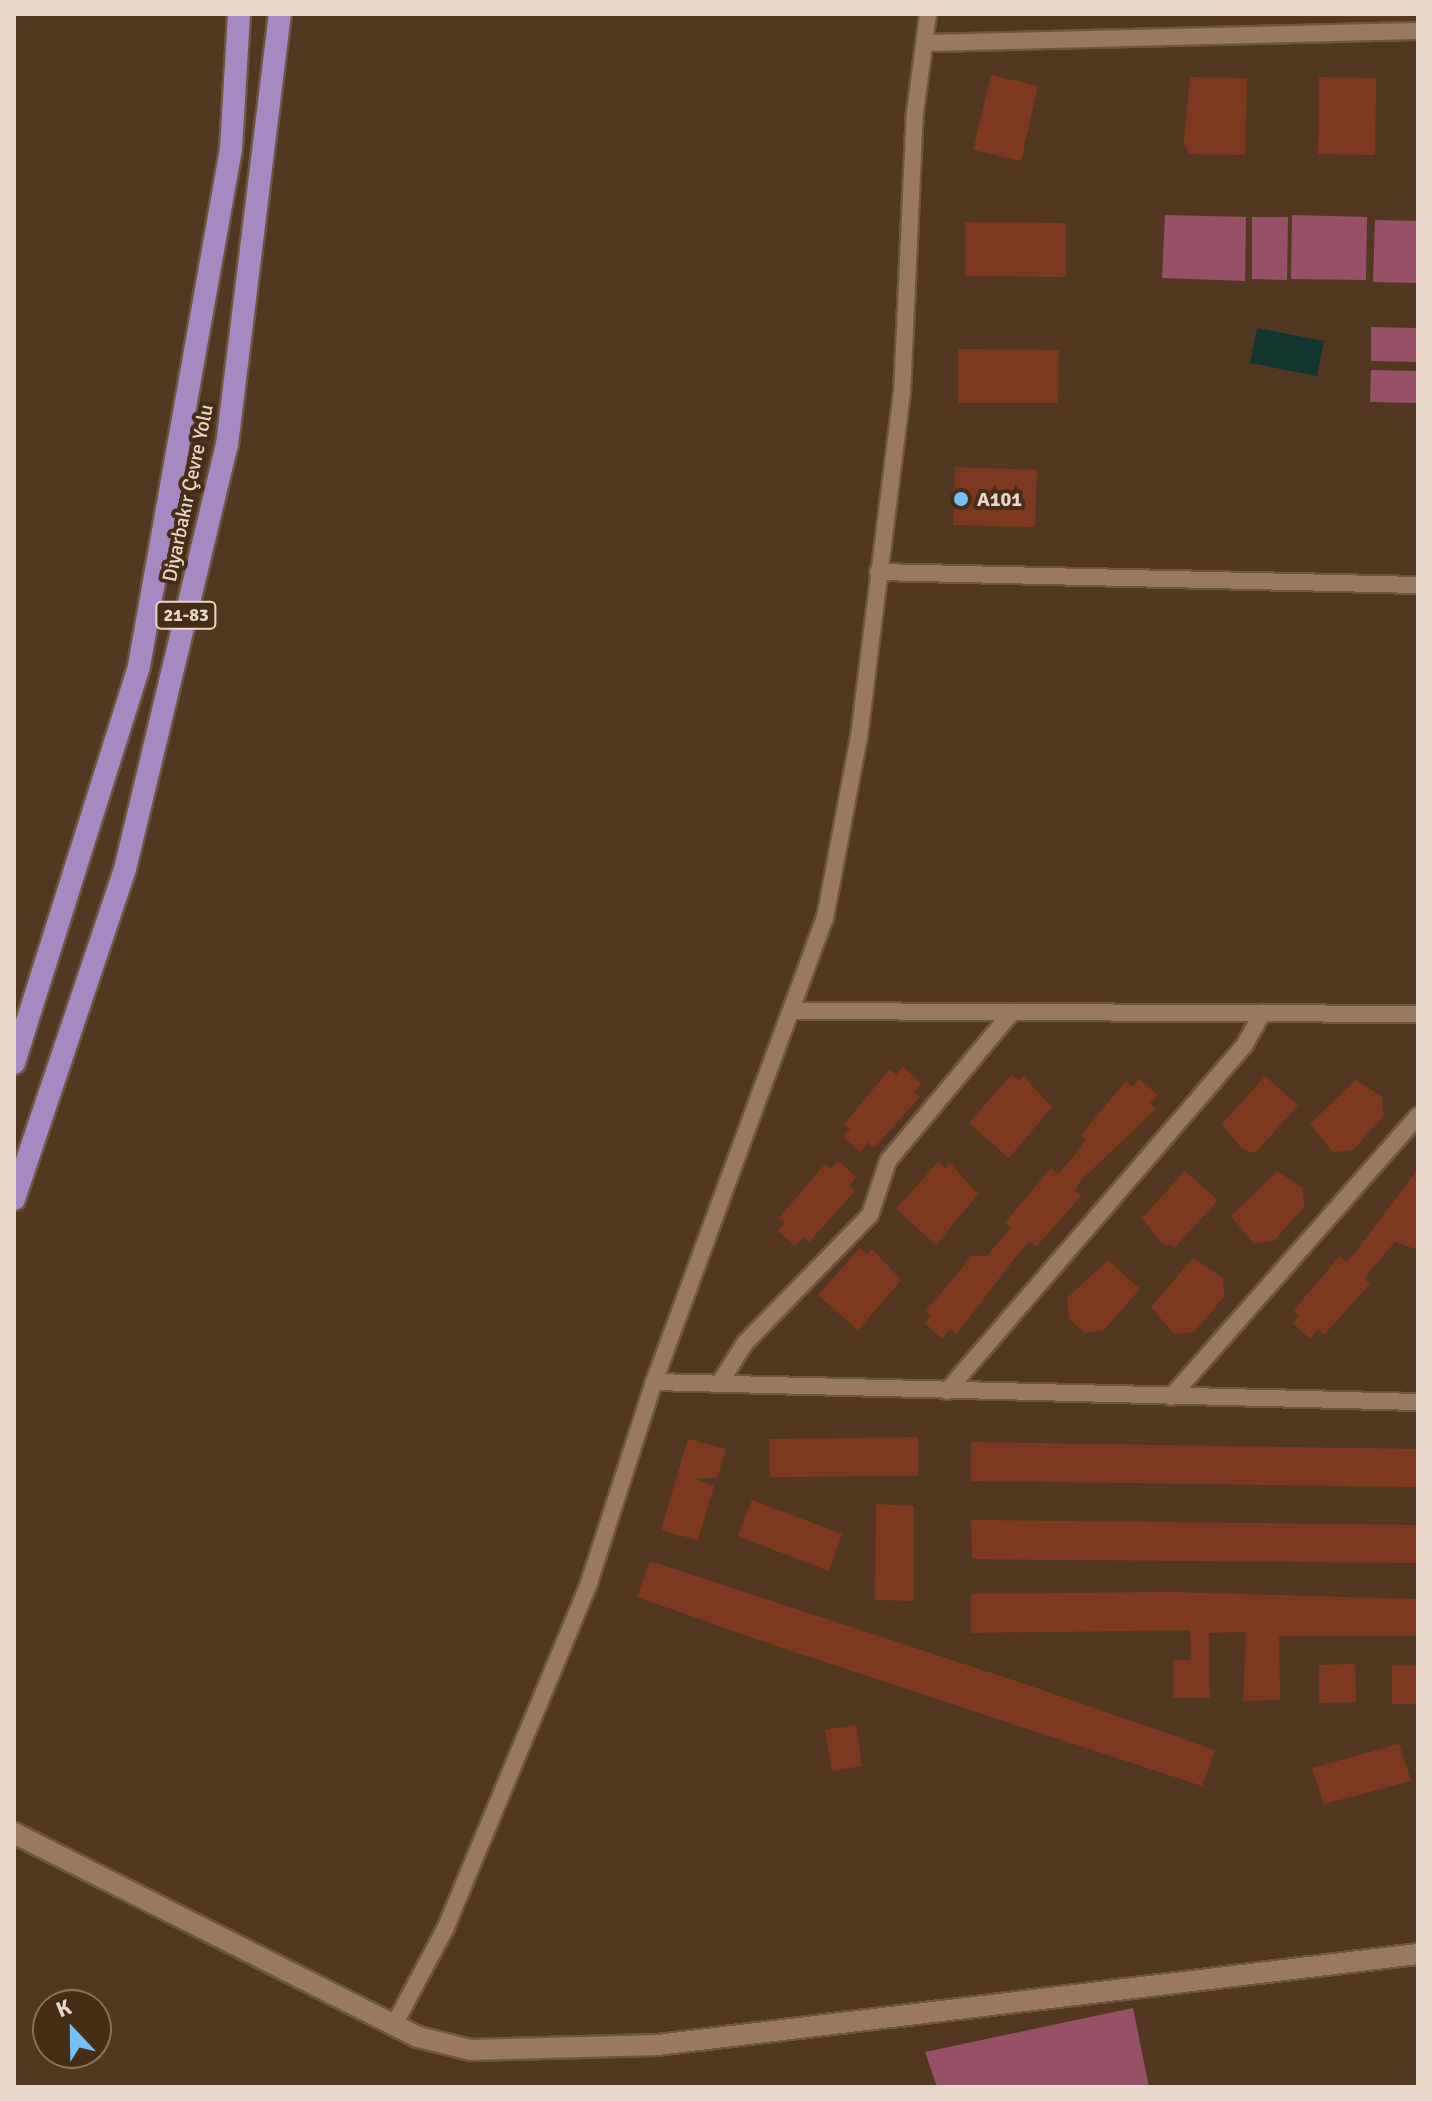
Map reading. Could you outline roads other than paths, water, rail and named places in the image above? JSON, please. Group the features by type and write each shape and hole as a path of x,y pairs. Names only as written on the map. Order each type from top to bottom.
{"highway":[{"name":"Diyarbakır Çevre Yolu","path":"14,1063 139,666 231,149 239,14"},
{"name":"Diyarbakır Çevre Yolu","path":"14,1199 125,869 227,445 280,14"}],"street":[{"path":"394,2025 446,1927 584,1597 654,1382 792,1011 828,903 859,737 902,394 915,113 926,17"},
{"path":"925,43 1418,31"},
{"path":"878,572 1418,585"},
{"path":"792,1011 1418,1014"},
{"path":"719,1384 745,1343 870,1215 888,1161 1012,1012"},
{"path":"947,1391 1244,1046 1262,1013"},
{"path":"1171,1397 1318,1238 1418,1116"},
{"path":"654,1382 1418,1402"},
{"path":"14,1833 394,2025 471,2050 657,2045 1418,1954"}],"water":[{"path":"1257,328 1324,341 1317,376 1250,363"}],"place":[{"name":"A101","path":"961,499"}]}
